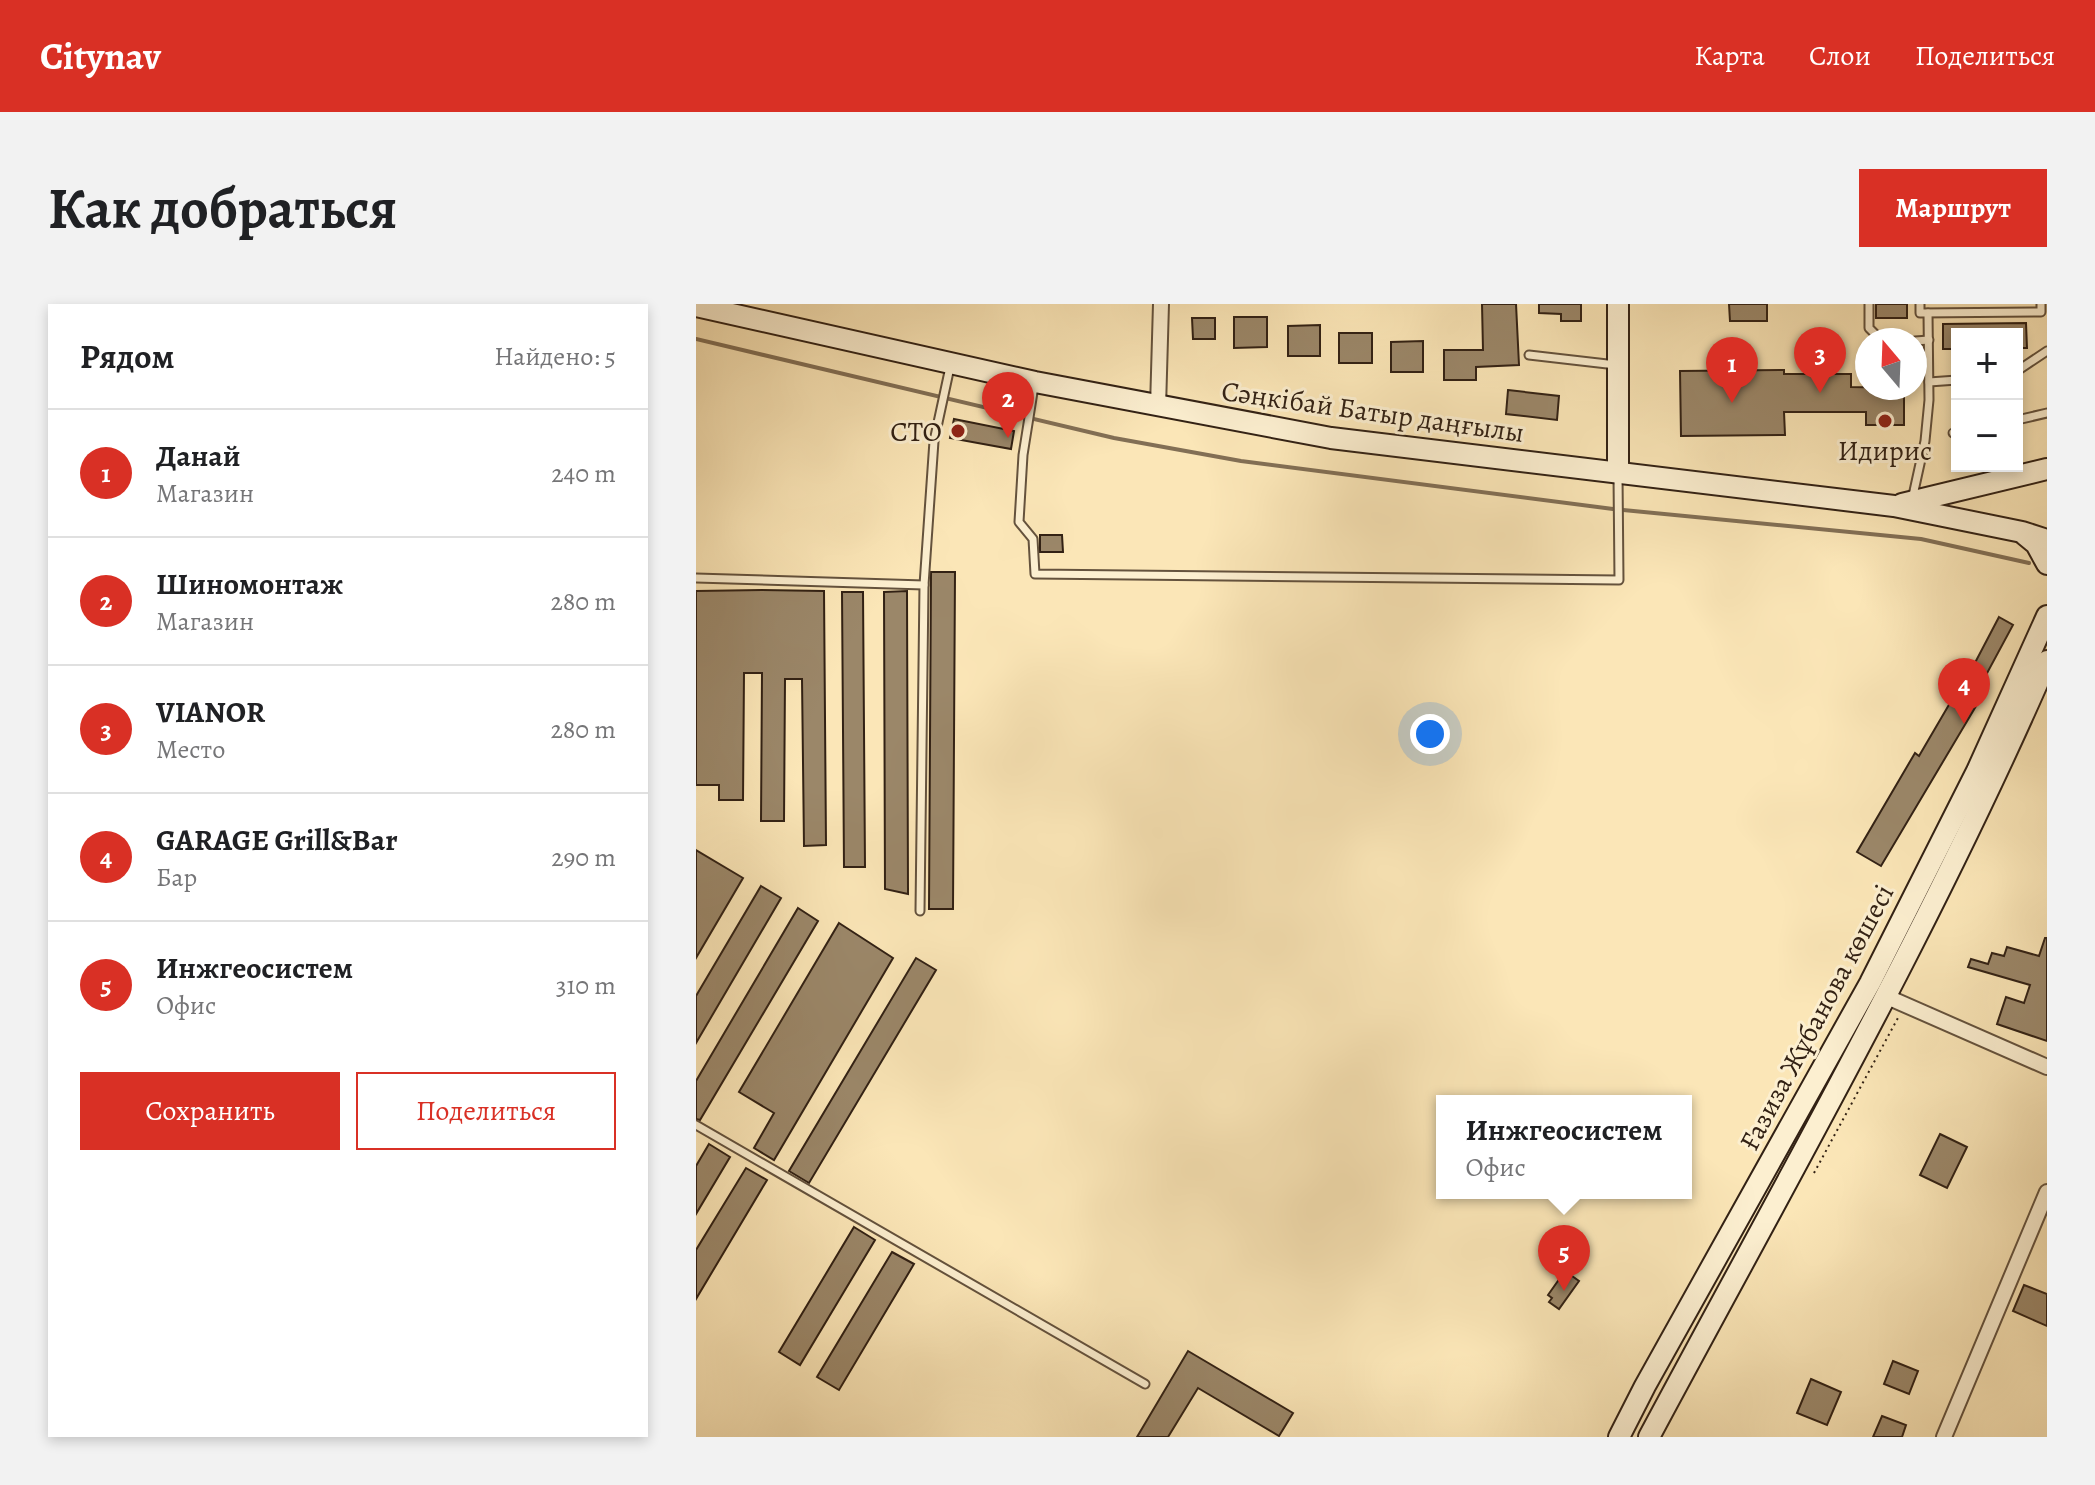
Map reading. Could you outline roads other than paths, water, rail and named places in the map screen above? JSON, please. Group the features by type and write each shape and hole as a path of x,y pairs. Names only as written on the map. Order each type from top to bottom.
{"street":[{"path":"1158,407 1161,304"},
{"path":"1618,304 1618,472"},
{"name":"Сәңкібай Батыр даңғылы","path":"696,306 950,365 1331,438 1903,504 2047,540"},
{"path":"1903,504 2047,469"},
{"path":"2022,532 2036,544 2047,564"},
{"name":"Ғазиза Жұбанова көшесі","path":"1649,1437 1895,1001 2047,616"},
{"name":"Ғазиза Жұбанова көшесі","path":"1619,1437 2047,661"},
{"path":"1895,1001 2047,1067"},
{"path":"1944,1437 2047,1192"}],"lane":[{"path":"1869,304 1869,328"},
{"path":"1920,304 1920,313 2041,312 2041,304"},
{"path":"1903,504 1925,441 1929,382 1928,313"},
{"path":"2023,367 2047,351"},
{"path":"1529,355 1618,365"},
{"path":"920,911 924,585 934,441 950,365"},
{"path":"1929,382 1951,380"},
{"path":"1035,382 1023,455 1019,522 1033,539 1035,574 1619,580 1618,472"},
{"path":"2023,419 2047,413"},
{"path":"696,578 924,585"},
{"path":"696,1125 1145,1384"}],"waterway":[{"path":"696,339 1114,438 1241,461 1613,509 1921,539 2029,563"}],"place":[{"name":"VIANOR","path":"1820,393"},
{"name":"Данай","path":"1732,403"},
{"name":"Идирис","path":"1885,421"},
{"name":"СТО","path":"958,431"},
{"name":"Шиномонтаж","path":"1008,438"},
{"name":"GARAGE Grill&Bar","path":"1964,724"},
{"name":"Инжгеосистем","path":"1564,1291"}]}
